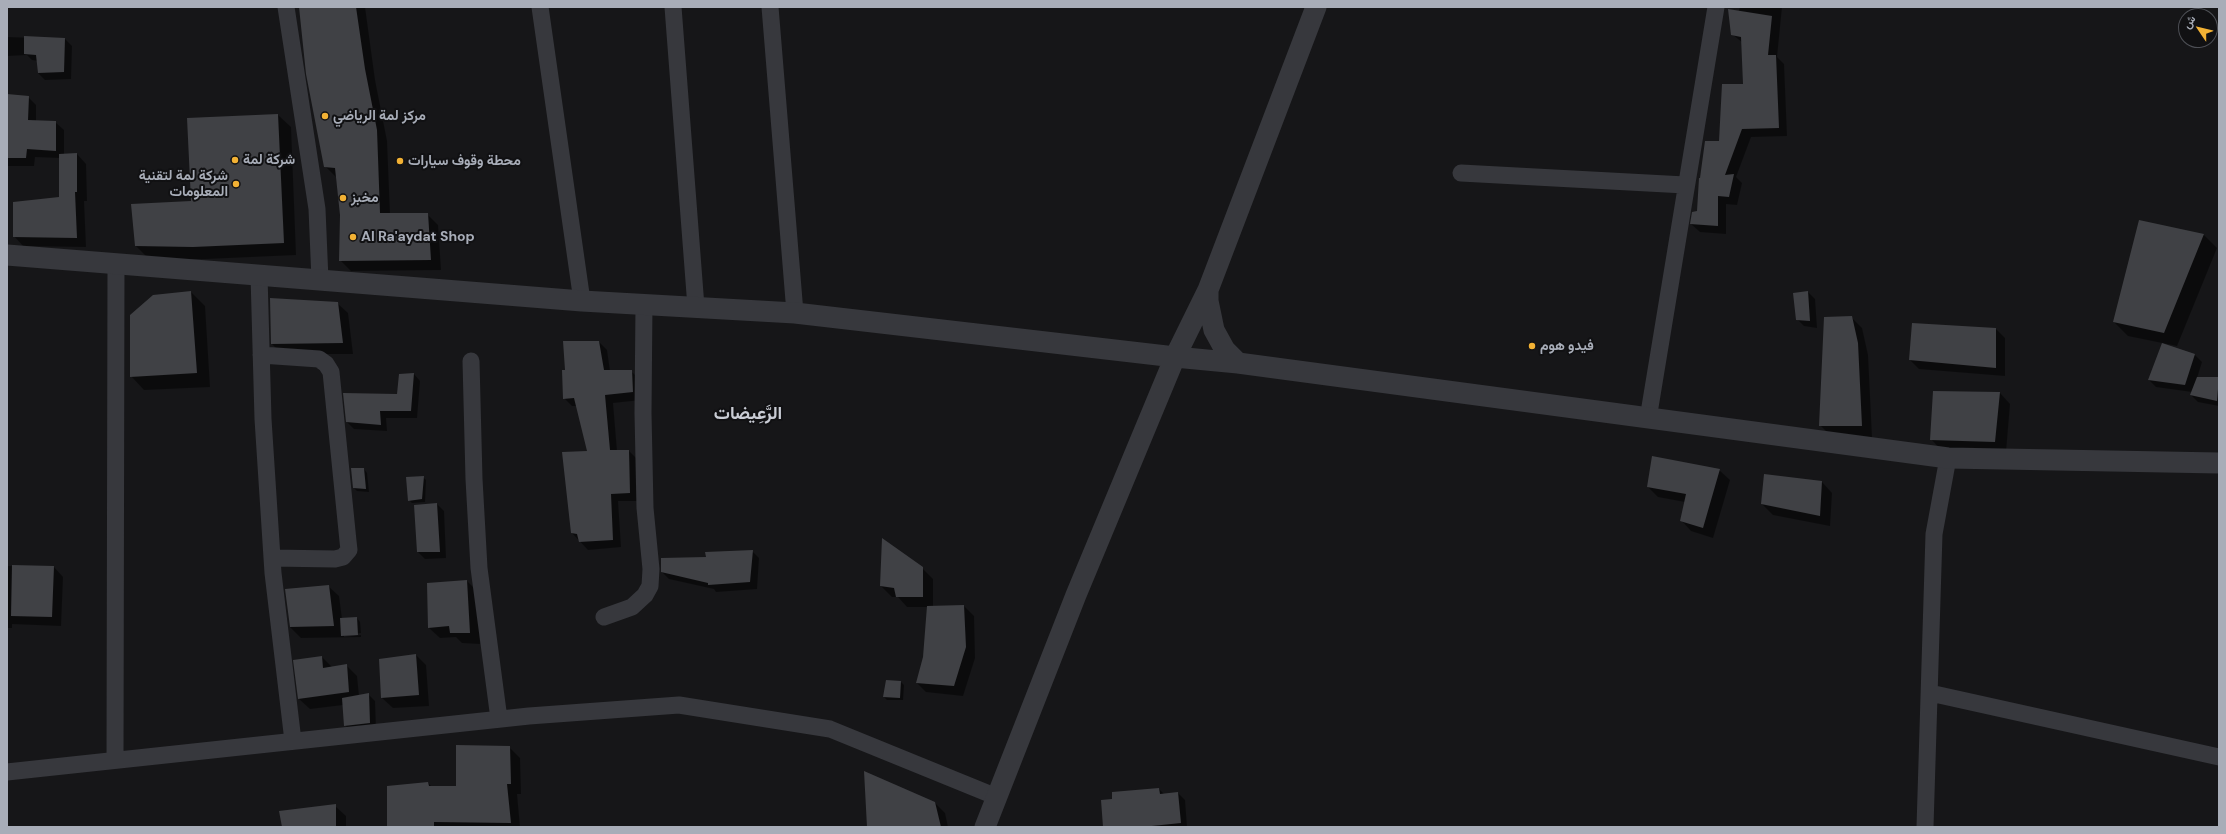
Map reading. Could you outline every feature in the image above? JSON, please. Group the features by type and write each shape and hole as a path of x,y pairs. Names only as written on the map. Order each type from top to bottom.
{"street":[{"path":"286,7 317,209 320,280"},
{"path":"540,7 582,301"},
{"path":"673,7 696,307"},
{"path":"770,7 795,313"},
{"path":"985,827 1076,595 1175,357 1208,290 1316,7"},
{"path":"1648,419 1685,186 1716,7"},
{"path":"1461,173 1685,186"},
{"path":"7,255 582,301 795,313 1238,363 1948,458 2219,463"},
{"path":"115,760 116,264"},
{"path":"259,275 263,419 272,558 293,741"},
{"path":"1208,290 1209,311 1219,341 1238,363"},
{"path":"604,617 632,607 645,595 650,586 651,569 645,508 643,413 644,304"},
{"path":"261,355 319,359 326,364 331,372 349,550 343,557 335,559 272,558"},
{"path":"471,361 474,479 480,568 499,719"},
{"path":"1925,827 1934,534 1948,458"},
{"path":"1930,693 2219,757"},
{"path":"7,772 499,719 679,705 830,729 997,797"}],"building":[{"path":"299,7 356,7 365,69 377,130 380,213 428,213 431,260 339,261 340,215 335,168 324,167 306,74"},
{"path":"1728,9 1772,16 1768,55 1776,55 1779,128 1742,129 1725,175 1734,174 1729,197 1718,196 1718,226 1690,224 1692,212 1697,211 1699,178 1705,141 1719,141 1722,84 1743,84 1741,37 1731,35"},
{"path":"24,36 65,38 64,72 38,73 36,55 24,54"},
{"path":"7,94 29,96 28,120 56,121 56,151 27,149 26,158 7,158"},
{"name":"شركة لمة","path":"278,114 284,243 193,247 135,246 131,204 191,201 187,118"},
{"path":"77,153 77,192 75,192 77,238 13,237 13,202 59,197 59,154"},
{"path":"2139,220 2204,234 2164,333 2113,322"},
{"path":"191,291 197,373 130,377 130,315 153,295"},
{"path":"1808,291 1810,321 1796,320 1793,293"},
{"path":"270,298 338,302 343,343 271,344"},
{"path":"1852,316 1858,343 1862,426 1819,426 1824,317"},
{"path":"1912,323 1996,328 1996,368 1909,360"},
{"path":"563,341 599,341 604,370 632,370 633,392 605,395 610,450 629,450 630,493 611,494 613,540 579,542 577,534 571,533 562,452 587,451 574,398 563,399 562,370 565,370"},
{"path":"2162,343 2195,354 2185,385 2148,380"},
{"path":"414,373 411,411 380,411 381,425 346,422 343,393 397,394 399,374"},
{"path":"2197,377 2219,377 2217,401 2190,395"},
{"path":"1933,391 2000,392 1995,442 1930,440"},
{"path":"1652,456 1720,469 1703,528 1680,521 1686,494 1647,487"},
{"path":"351,468 364,468 366,489 353,488"},
{"path":"1764,474 1822,481 1820,516 1761,504"},
{"path":"424,476 422,499 408,501 406,477"},
{"path":"437,503 440,552 417,552 414,505"},
{"path":"882,538 923,567 923,597 896,597 894,588 880,586"},
{"path":"753,550 750,582 708,585 708,583 661,572 661,558 706,557 705,552"},
{"path":"12,565 54,566 52,617 11,616"},
{"path":"467,580 470,633 450,633 449,626 428,628 427,583"},
{"path":"329,585 334,626 290,627 285,589"},
{"path":"964,605 966,647 954,686 916,683 923,657 927,606"},
{"path":"357,617 358,635 341,636 340,618"},
{"path":"416,654 419,695 381,698 379,659"},
{"path":"322,656 323,668 347,664 349,692 298,699 293,660"},
{"path":"886,680 901,681 900,698 883,697"},
{"path":"369,693 370,723 344,726 342,698"},
{"path":"456,745 510,746 511,784 507,784 511,823 434,822 434,827 387,827 387,786 428,782 429,786 456,786"},
{"path":"864,771 935,802 941,827 867,827"},
{"path":"1159,788 1160,794 1178,792 1181,823 1142,827 1103,827 1101,800 1112,799 1112,792"},
{"path":"336,804 336,827 282,827 279,811"}],"place":[{"name":"مركز لمة الرياضي","path":"325,116"},
{"name":"شركة لمة","path":"235,160"},
{"name":"محطة وقوف سيارات","path":"400,161"},
{"name":"شركة لمة لتقنية المعلومات","path":"236,184"},
{"name":"مخبز","path":"343,198"},
{"name":"Al Ra'aydat Shop","path":"353,237"},
{"name":"فيدو هوم","path":"1532,346"}],"district":[{"name":"الرَّعِيضات","path":"748,414"}]}
